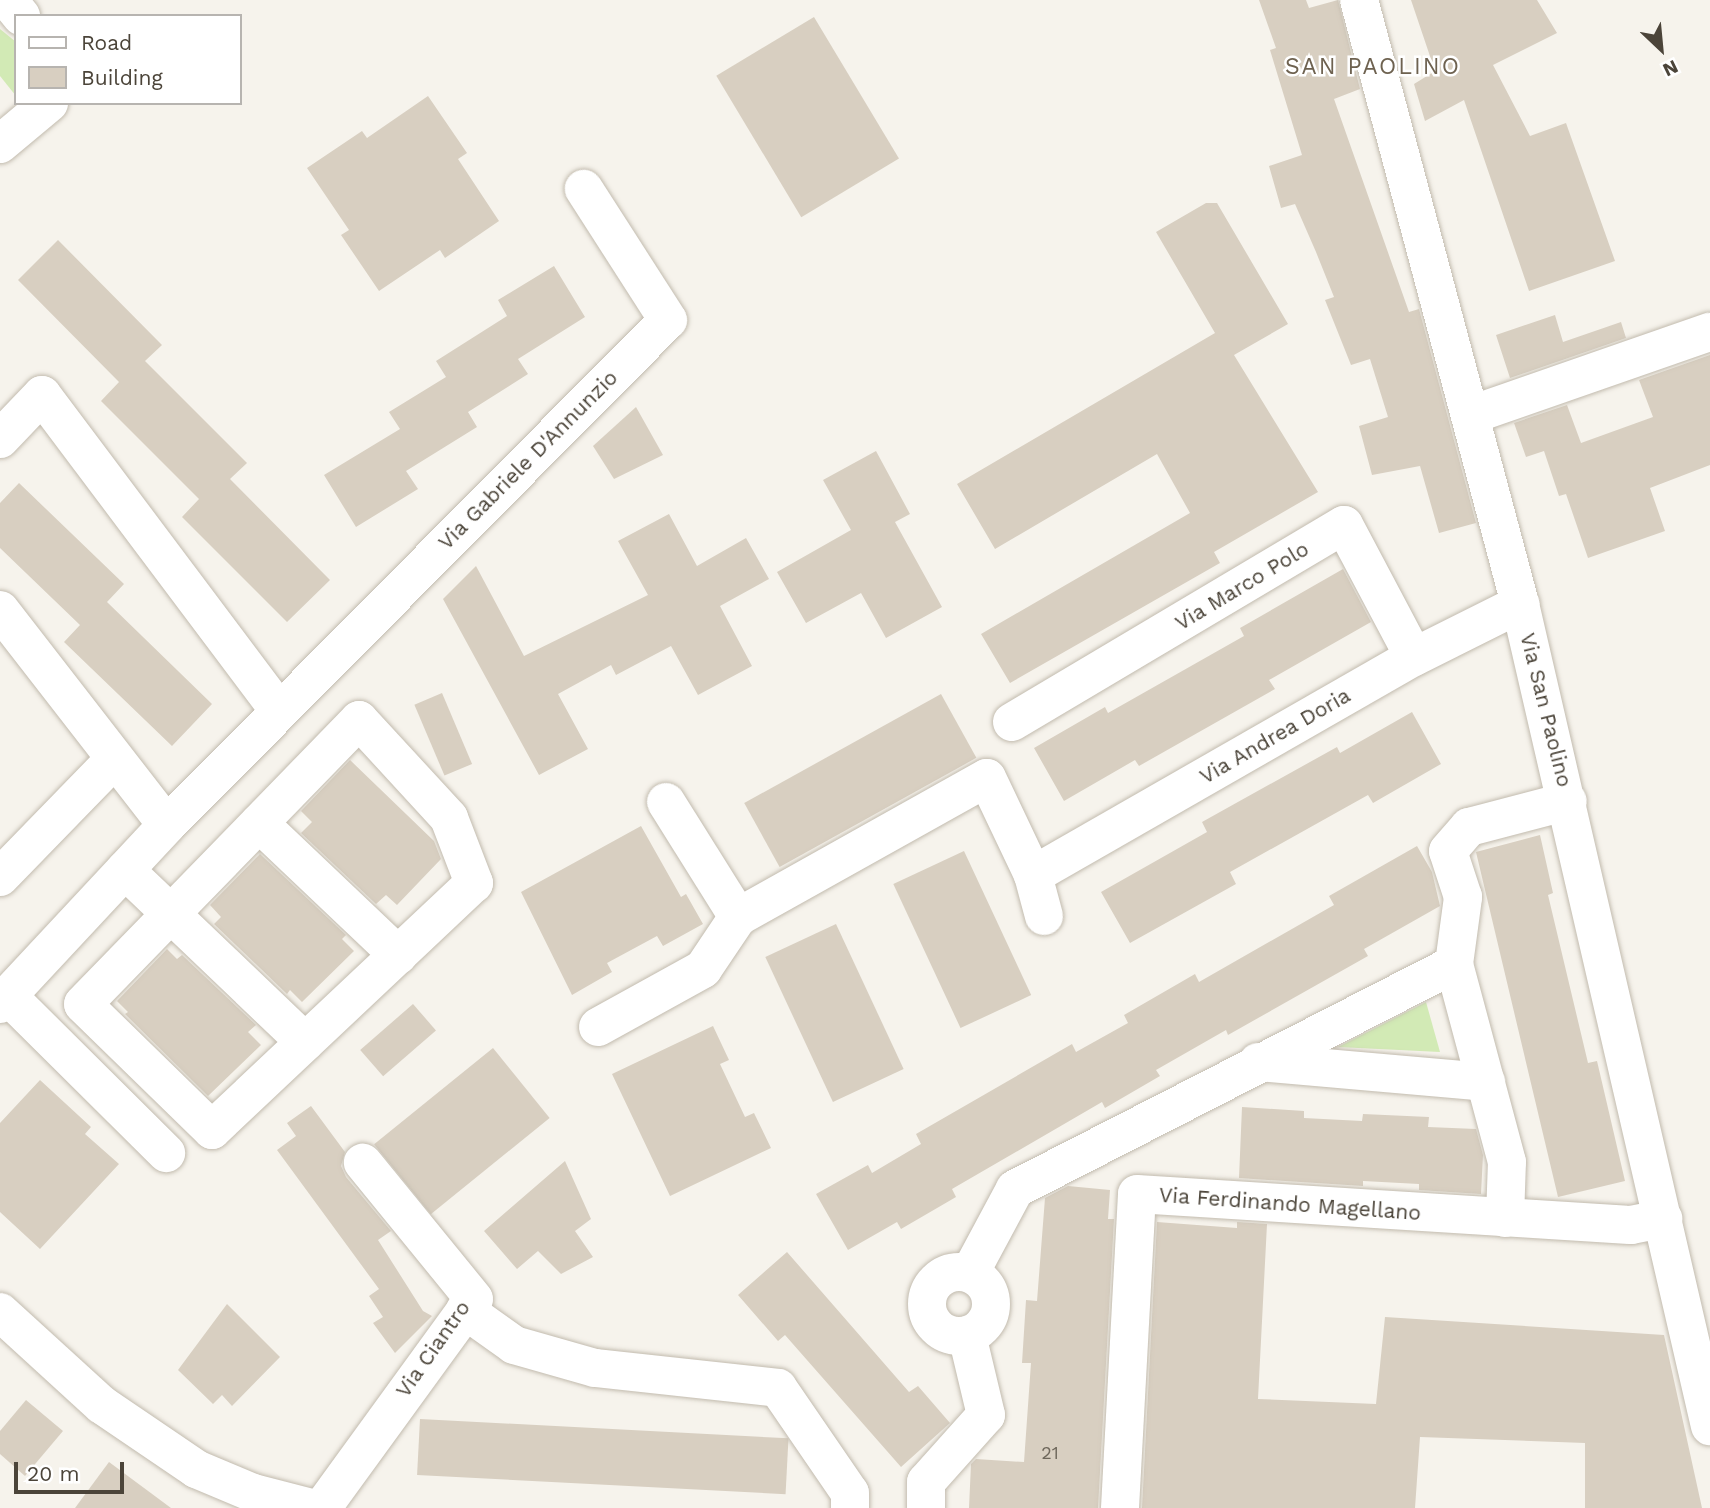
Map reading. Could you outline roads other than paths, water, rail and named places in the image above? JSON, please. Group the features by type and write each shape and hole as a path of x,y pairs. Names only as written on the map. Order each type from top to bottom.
{"street":[{"name":"Via San Paolino","path":"1359,0 1520,604 1568,801 1709,1419"},
{"path":"0,144 47,105"},
{"name":"Via Gabriele D'Annunzio","path":"4,1000 167,825 279,710 668,320 584,189"},
{"path":"1471,415 1710,332"},
{"path":"0,439 43,395 279,710"},
{"name":"Via Marco Polo","path":"1012,722 1343,526 1414,657"},
{"name":"Via Andrea Doria","path":"1033,875 1414,657 1520,604"},
{"path":"0,610 113,761 167,825"},
{"path":"359,720 449,818 474,883 212,1130 83,1004 171,914 359,720"},
{"path":"0,877 113,761"},
{"path":"598,1027 703,969 753,908 987,778 1033,875 1044,916"},
{"path":"1505,1217 1507,1162 1454,964 1463,897 1450,865 1448,851 1456,838 1469,827 1568,801"},
{"path":"666,802 753,908"},
{"path":"260,822 398,955"},
{"path":"125,870 305,1042"},
{"path":"970,1273 1015,1188 1454,964"},
{"path":"4,1000 166,1153"},
{"path":"1258,1062 1486,1082"},
{"name":"Via Ciantro","path":"322,1508 474,1299 363,1163"},
{"name":"Via Ferdinando Magellano","path":"1120,1508 1137,1194 1631,1225 1663,1219"},
{"path":"953,1272 970,1273 986,1285 991,1305 984,1324 967,1335 950,1335 935,1326 927,1311 928,1294 937,1280 953,1272"},
{"path":"465,1310 514,1345 595,1368 778,1388 850,1493 850,1508"},
{"path":"0,1312 102,1405 196,1469 253,1493 312,1508"},
{"path":"926,1508 926,1482 986,1415 967,1335"}],"district":[{"name":"SAN PAOLINO","path":"1373,67"}]}
